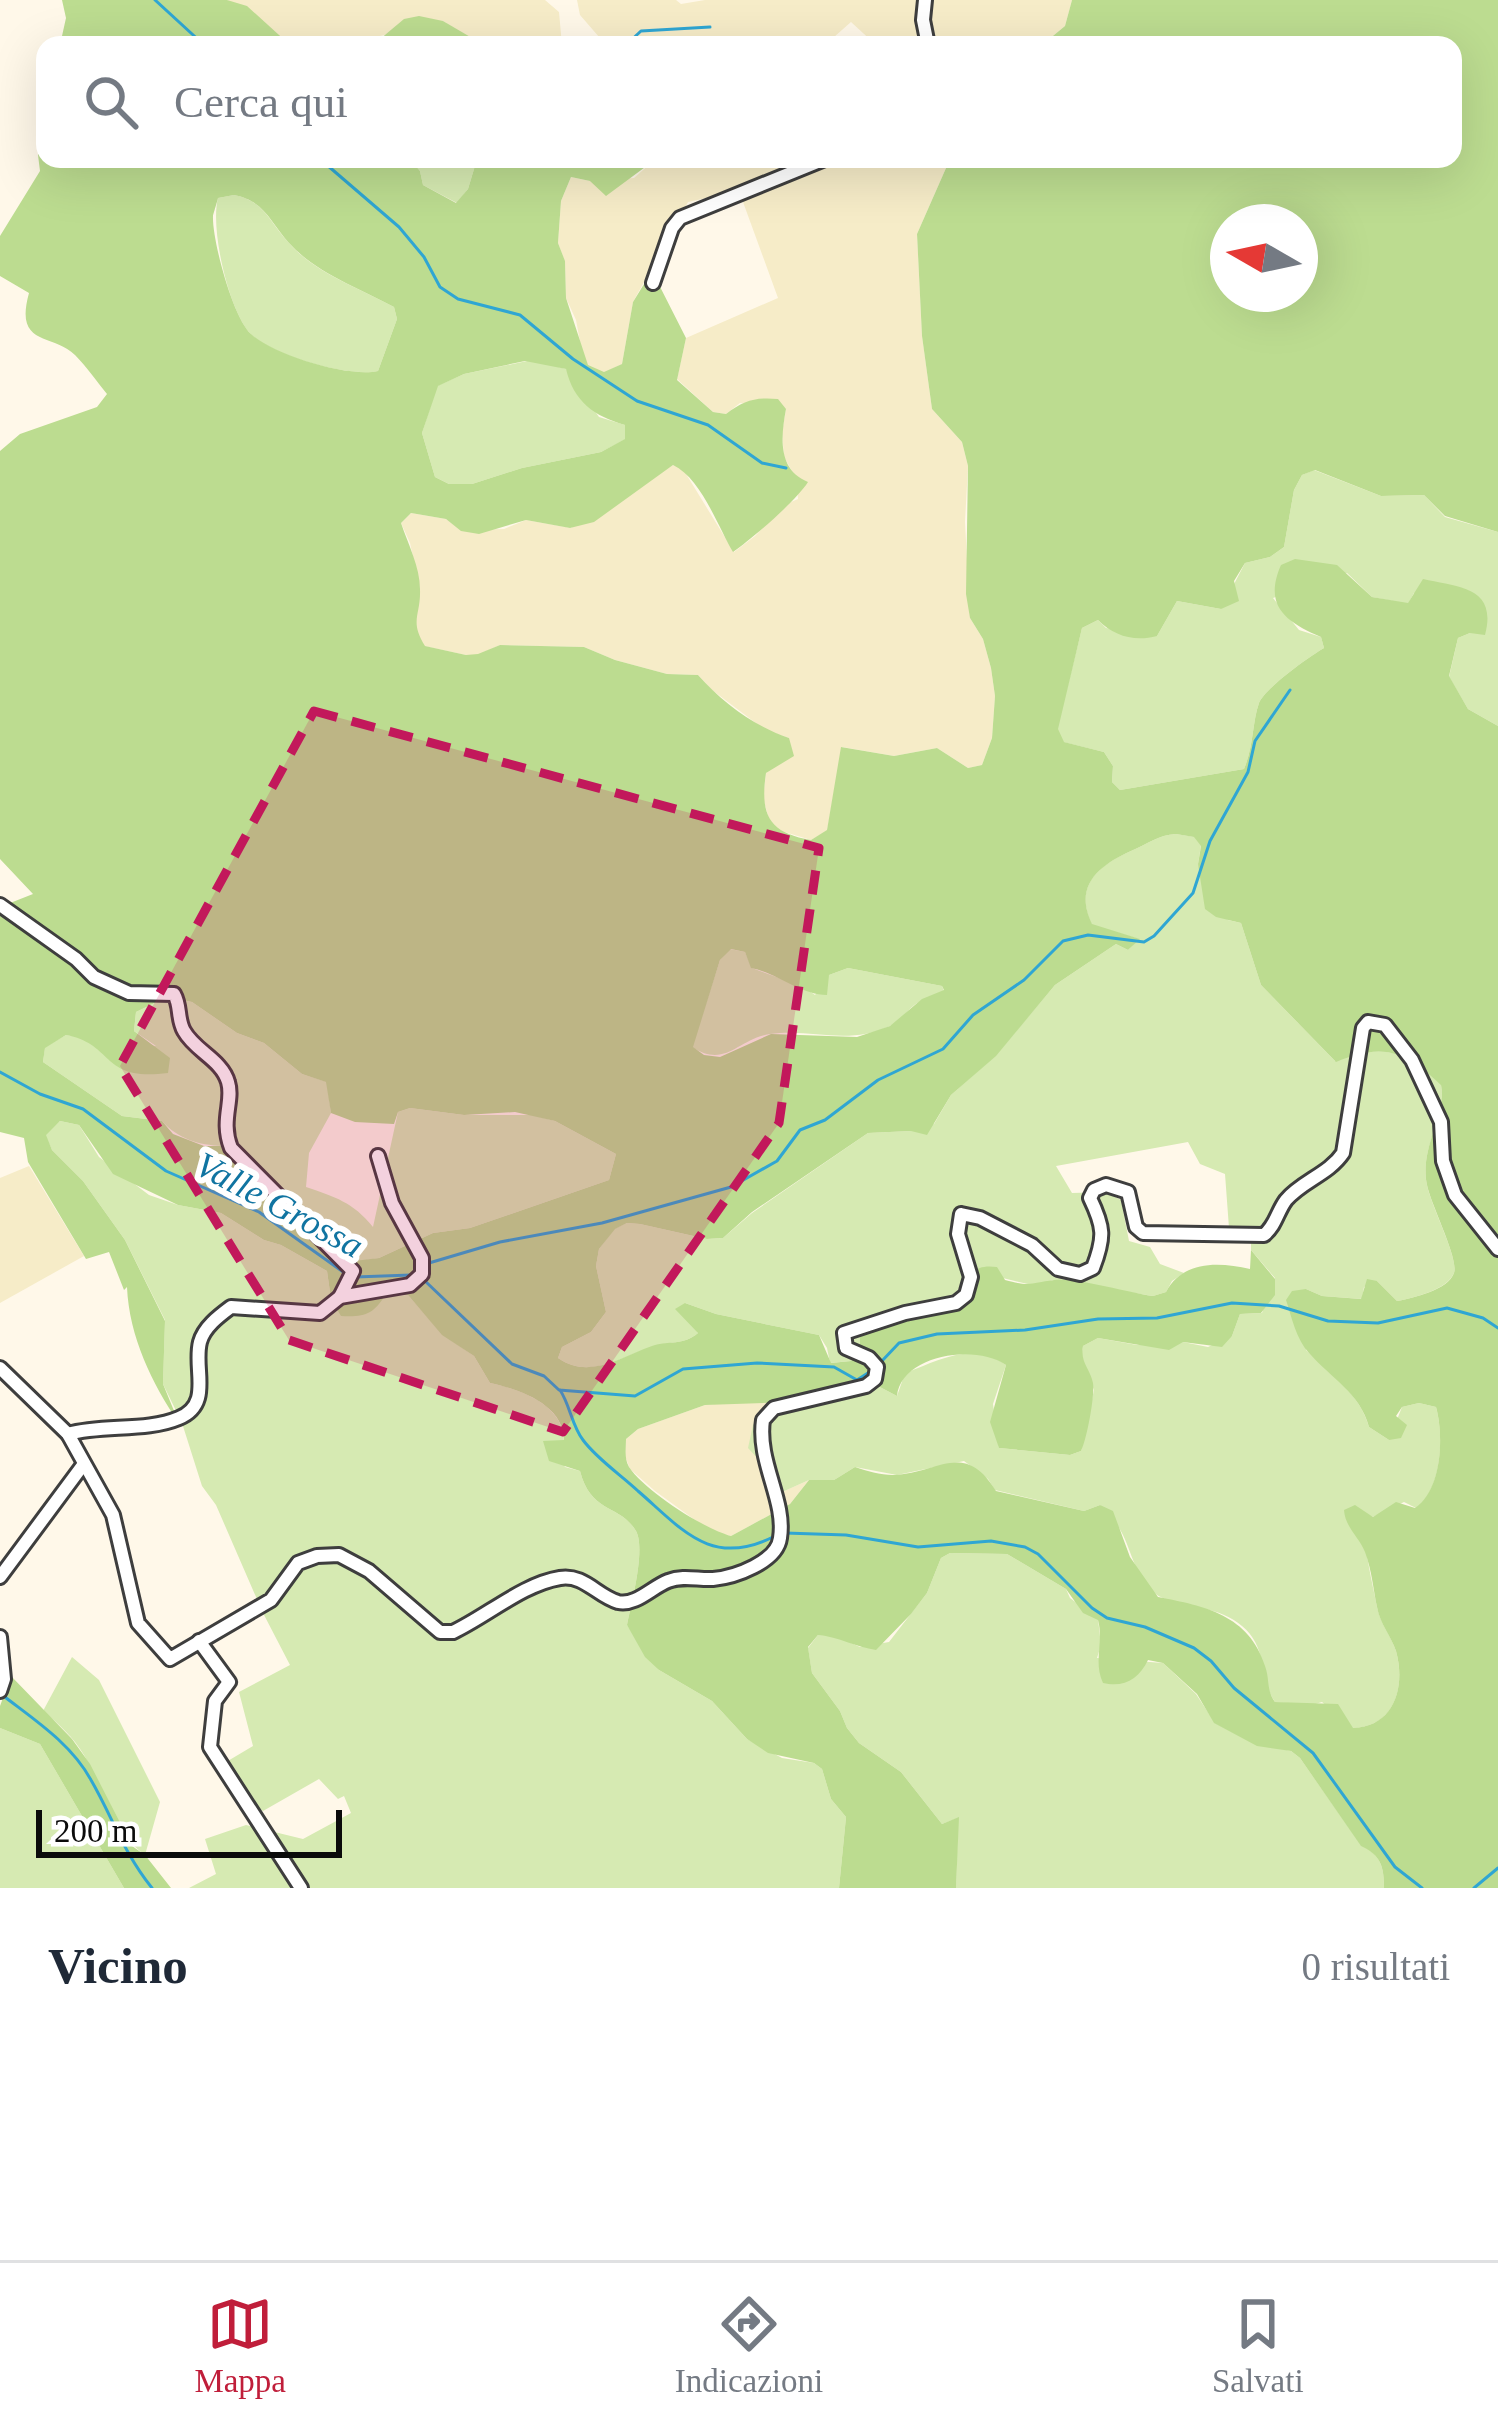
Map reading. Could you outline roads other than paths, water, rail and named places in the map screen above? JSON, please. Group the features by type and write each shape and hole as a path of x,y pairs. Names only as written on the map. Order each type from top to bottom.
{"street":[{"path":"925,0 927,36"},
{"path":"653,283 680,218 803,168"},
{"path":"0,905 94,977 129,993 174,994 181,1028 227,1076 226,1134 232,1148 353,1271 340,1298"},
{"path":"0,1368 68,1434 113,1515 138,1623 170,1659 271,1600 298,1562 317,1556 339,1555 369,1570 440,1633 453,1632 540,1583 565,1576 583,1580 617,1602 631,1602 666,1581 685,1576 709,1580 755,1565 775,1551 780,1540 764,1459 763,1420 774,1408 866,1386 875,1379 878,1366 846,1348 844,1334 905,1313 956,1303 966,1295 971,1276 958,1234 962,1214 980,1218 1032,1246 1058,1269 1080,1274 1093,1268 1098,1256 1103,1226 1090,1198 1094,1190 1106,1185 1129,1192 1136,1227 1143,1233 1264,1235 1286,1200 1343,1153 1363,1028 1368,1022 1385,1025 1412,1060 1442,1122 1443,1161 1455,1195 1498,1249"},
{"path":"68,1434 96,1426 156,1423 180,1418 194,1408 200,1396 200,1342 215,1319 231,1307 320,1313 340,1298 410,1285 422,1274 422,1258 392,1203 378,1156"},
{"path":"0,1576 83,1465"},
{"path":"0,1637 4,1678 0,1691"},
{"path":"199,1641 229,1682 215,1701 210,1747 301,1888"}],"waterway":[{"path":"155,0 194,36"},
{"path":"636,36 641,31 710,27"},
{"path":"330,168 399,227 424,257 440,287 458,299 520,315 573,359 637,401 708,425 762,463 786,468"},
{"path":"429,1263 731,1187 777,1161 800,1130 825,1120 878,1080 943,1049 973,1015 1024,980 1063,941 1088,935 1144,942 1154,936 1193,893 1210,841 1248,772 1255,741 1290,690"},
{"name":"Valle Grossa","path":"0,1072 40,1094 83,1109 166,1171 259,1212 346,1274"},
{"name":"Valle Grossa","path":"355,1277 411,1275"},
{"name":"Valle Grossa","path":"425,1281 512,1364 544,1376 559,1390 635,1396 683,1369 757,1363 834,1367 857,1380 871,1371"},
{"name":"Valle Grossa","path":"881,1362 899,1343 937,1334 1157,1318 1232,1303 1279,1306 1328,1321 1378,1323 1447,1308 1483,1318 1498,1328"},
{"path":"560,1390 589,1447 684,1531 715,1546 733,1548 775,1536"},
{"path":"785,1533 846,1535 918,1547 991,1541 1038,1554 1107,1618 1145,1627 1194,1648 1211,1661 1234,1688 1313,1753 1395,1867 1422,1888"},
{"path":"1,1694 73,1754 152,1888"},
{"path":"1474,1888 1498,1868"}]}
